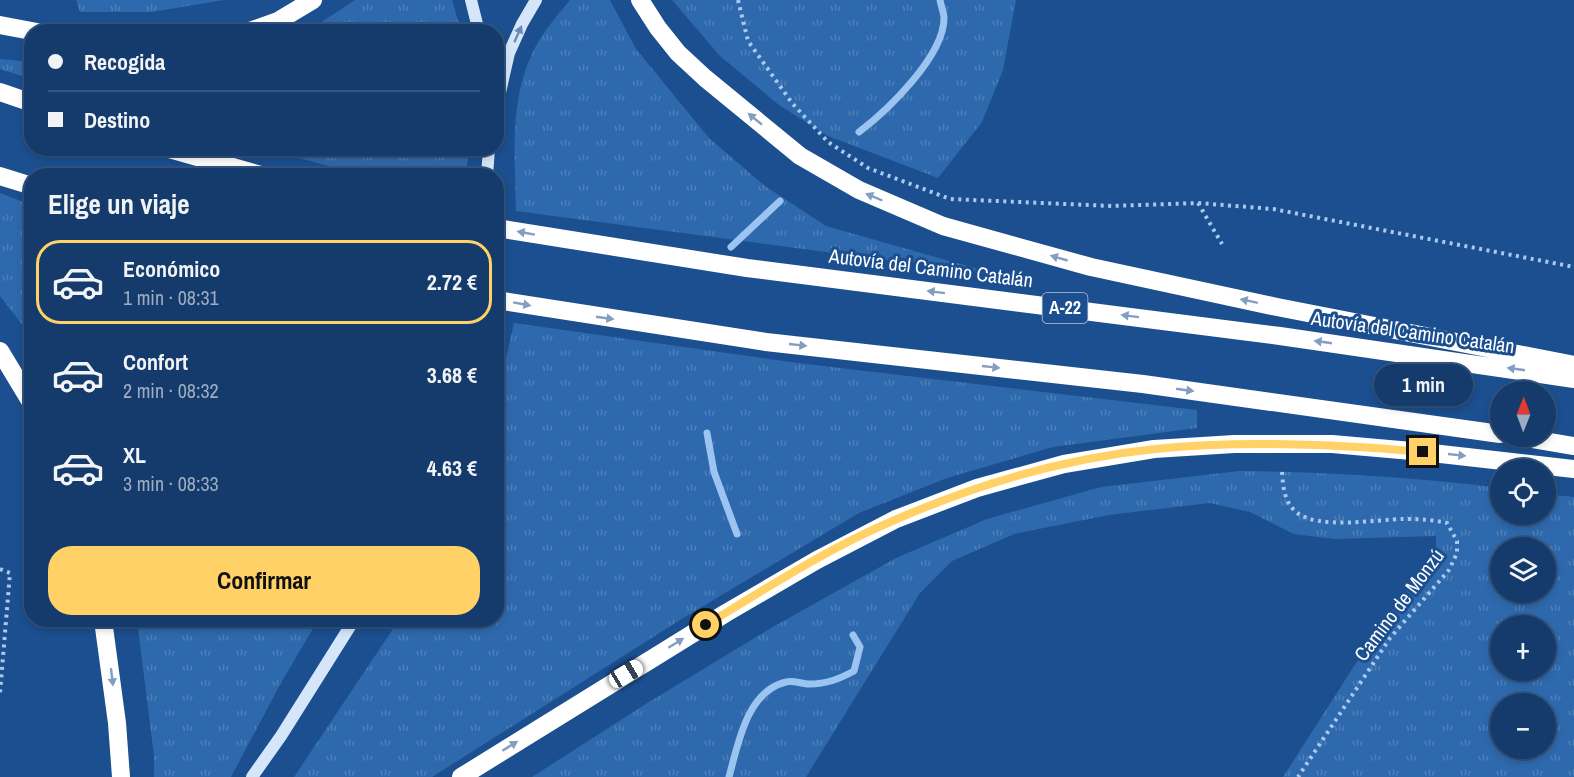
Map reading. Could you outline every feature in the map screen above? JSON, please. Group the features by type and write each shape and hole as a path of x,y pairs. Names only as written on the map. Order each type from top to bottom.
{"highway":[{"path":"270,24 313,0"},
{"path":"640,0 678,53 800,156 859,190 943,226 1091,267 1277,307 1574,365"},
{"path":"0,25 24,30"},
{"path":"0,92 24,100"},
{"path":"194,156 236,168"},
{"path":"0,176 24,184"},
{"name":"Autovía del Camino Catalán","path":"504,229 747,268 1280,336 1574,378"},
{"path":"504,301 766,342 1143,384 1490,433"},
{"path":"0,351 24,391"},
{"path":"1556,443 1574,446"},
{"path":"461,777 726,613 817,560 896,519 977,488 1064,464 1154,449 1234,444 1321,444 1423,452 1574,469"},
{"path":"104,627 116,712 121,777"}],"main road":[{"path":"471,0 477,24"},
{"path":"504,75 509,53 536,0"},
{"path":"252,777 281,736 350,627"},
{"path":"264,777 281,736"}],"path":[{"path":"738,0 748,41 792,103 828,142 868,168 950,199 1112,206 1198,203 1273,209 1574,267"},
{"path":"1198,203 1222,244"},
{"name":"Camino de Monzú","path":"1282,472 1283,490 1289,503 1296,512 1320,522 1434,520 1448,523 1457,541 1456,553 1449,570 1390,638 1298,777"},
{"path":"0,569 10,573 0,693"}],"green space":[{"path":"76,0 224,0 152,12 80,12"},
{"path":"355,0 452,0 459,24 319,24"},
{"path":"570,0 610,0 636,49 709,138 765,186 826,226 999,275 516,211 515,130 520,90 536,45"},
{"path":"672,0 1016,0 1003,70 982,122 938,178 828,136 779,105 720,56"},
{"path":"0,59 24,61 24,77 0,69"},
{"path":"292,156 468,156 467,168 336,168"},
{"path":"0,193 24,202 24,327 0,296"},
{"path":"514,323 798,363 1197,410 1197,428 1053,447 947,478 859,513 680,620 432,777 294,777 394,627 504,627 504,367"},
{"path":"1239,471 1403,478 1490,487 1490,525 1556,525 1556,495 1574,497 1574,777 1283,777 1381,624 1428,564 1436,548 1436,536 1334,539 1294,534 1250,512 1210,503 1109,515 1014,534 952,561 920,593 806,777 532,777 644,705 771,628 896,558 987,519 1101,487"},
{"path":"138,627 314,627 231,777 154,777 154,756"}],"waterway":[{"path":"859,132 899,96 935,49 942,33 944,18 940,0"},
{"path":"731,247 780,201"},
{"path":"707,433 714,472 737,534"},
{"path":"729,777 746,720 762,696 773,687 786,682 822,683 838,679 854,671 860,647 853,635"}],"route":[{"path":"706,625 817,560 896,519 977,488 1064,464 1154,449 1234,444 1332,444 1423,452"}]}
